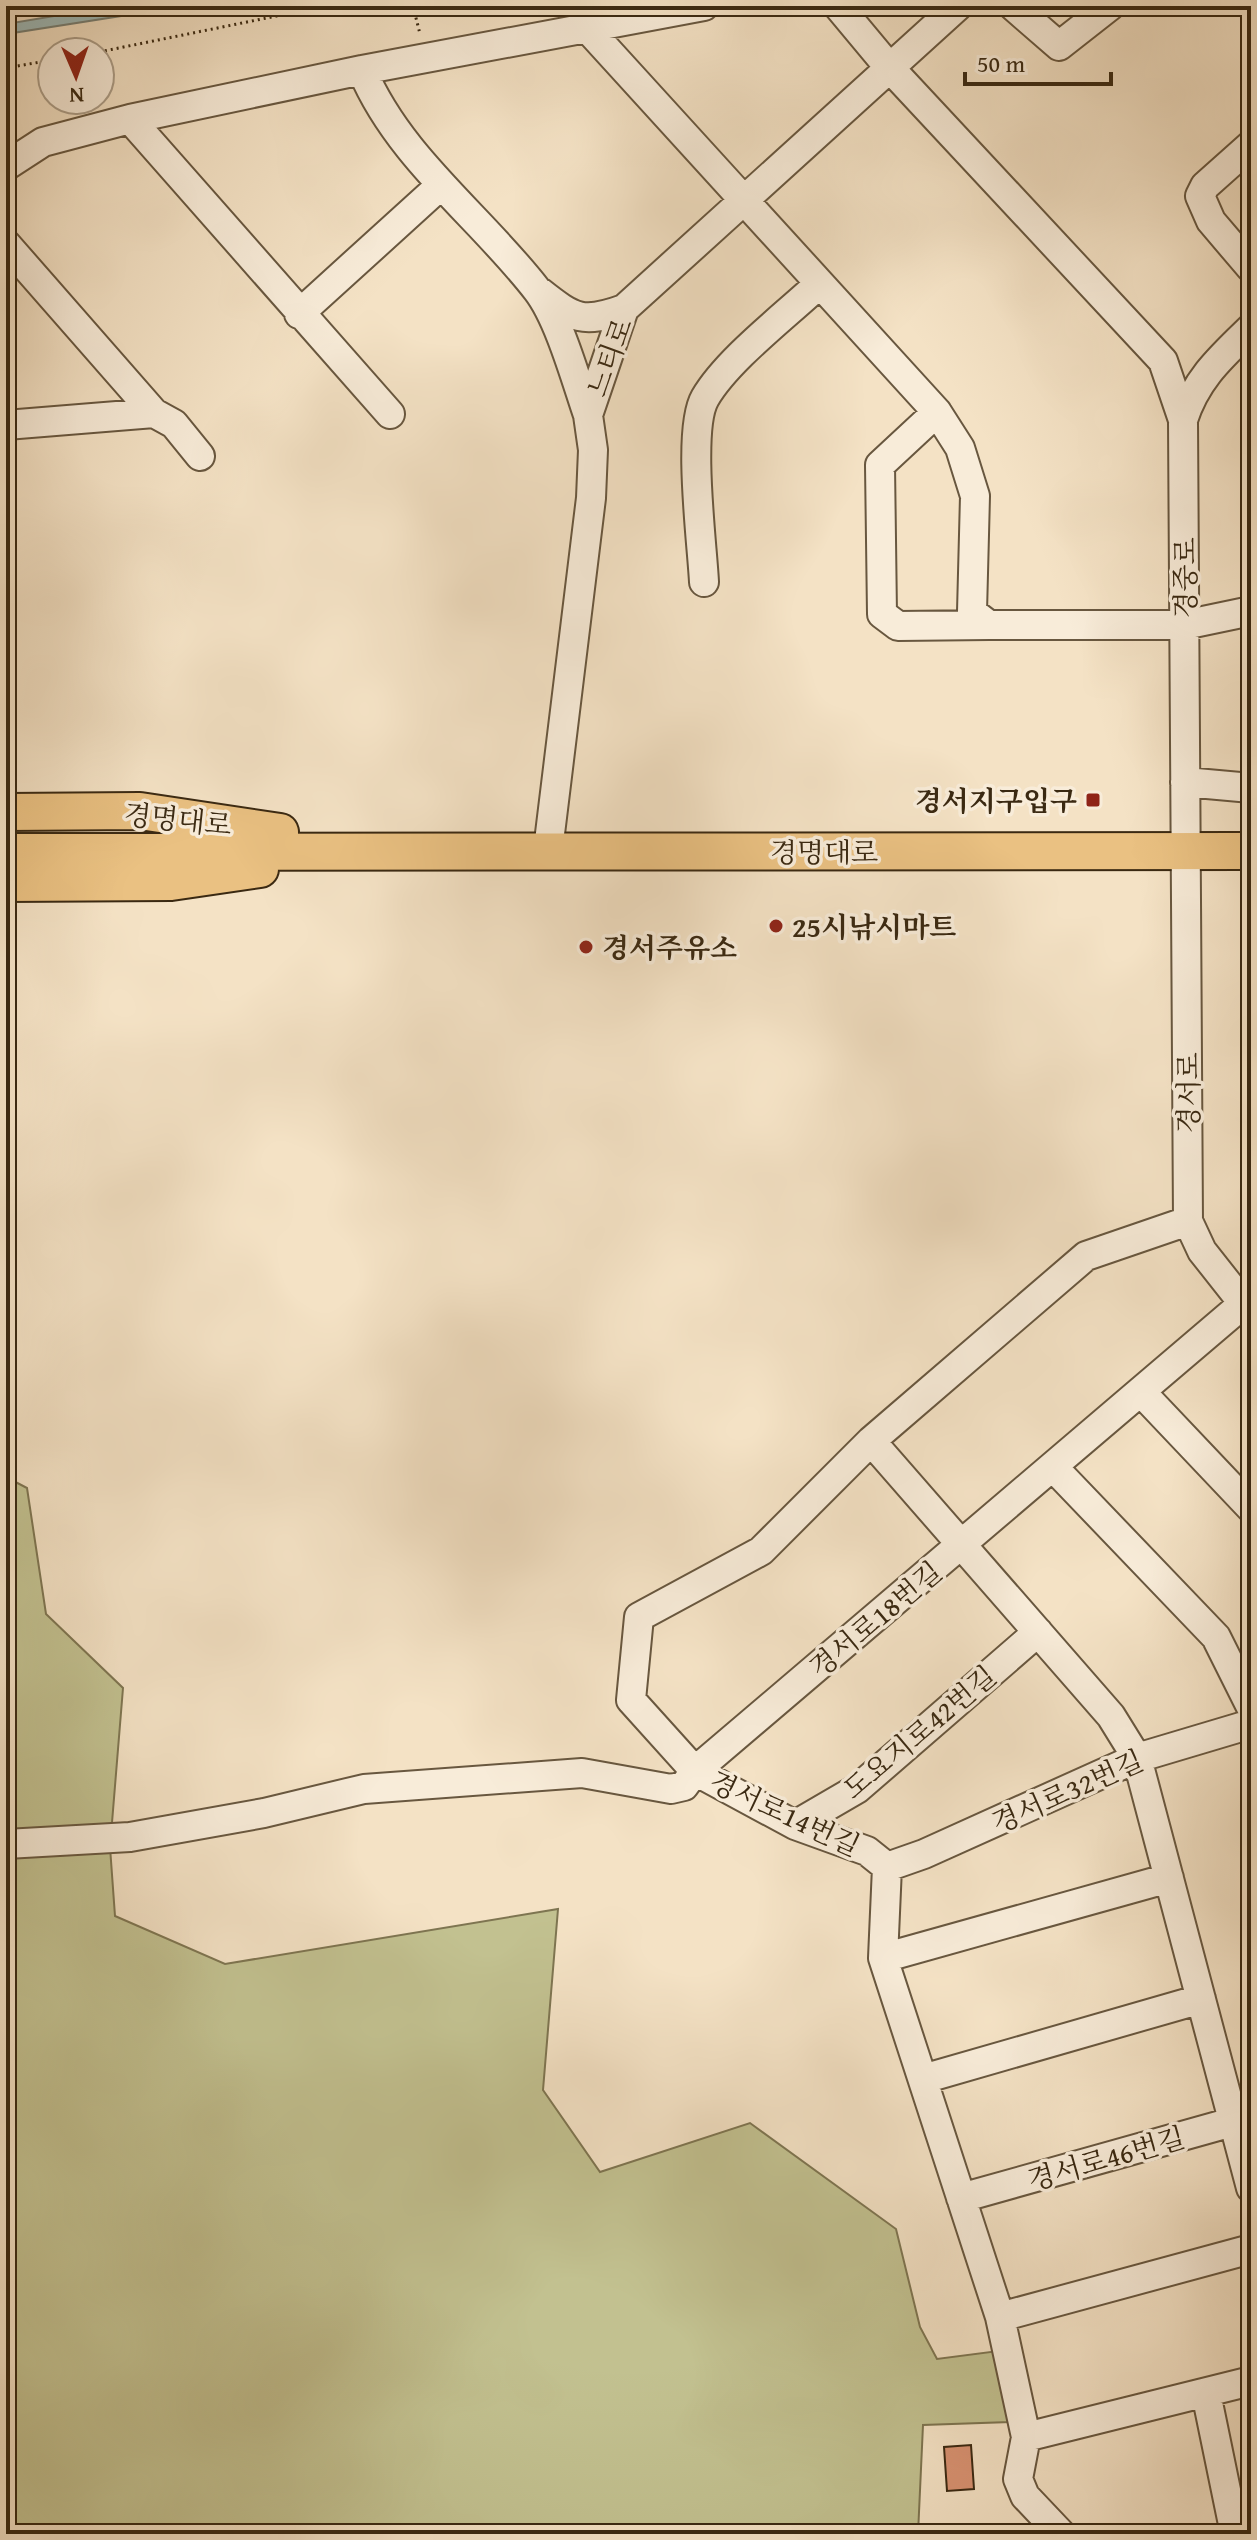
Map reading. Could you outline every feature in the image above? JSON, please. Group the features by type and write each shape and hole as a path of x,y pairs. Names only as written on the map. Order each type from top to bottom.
{"main road":[{"name":"경명대로","path":"6,812 140,811 397,849"},
{"name":"경명대로","path":"6,883 171,882 397,849"},
{"name":"경명대로","path":"6,852 397,849 1251,851"}],"street":[{"path":"6,166 43,142 130,119 362,70 704,6"},
{"path":"838,6 888,66 1163,361 1183,420"},
{"name":"느티로","path":"548,850 591,498 593,450 588,415 624,309 888,66 958,6"},
{"path":"1013,6 1059,46 1110,6"},
{"path":"588,29 818,285 937,412 960,448 975,496 972,612 989,625"},
{"path":"362,70 378,108 441,185 539,292 578,318 595,319 624,309"},
{"path":"130,119 390,414"},
{"path":"1251,145 1205,186 1200,196 1211,221 1251,268"},
{"path":"299,314 441,185"},
{"path":"6,244 154,413 174,424 200,456"},
{"path":"704,582 698,423 704,400 723,375 818,285"},
{"path":"539,292 569,358 588,415"},
{"name":"경중로","path":"1185,852 1183,420 1191,394 1205,372 1251,328"},
{"path":"937,412 880,465 882,614 898,626 1184,625 1251,611"},
{"path":"6,425 154,413"},
{"path":"1185,782 1251,788"},
{"name":"경서로","path":"1185,852 1188,1221 1202,1251 1247,1309"},
{"name":"경서로14번길","path":"1061,2534 1025,2496 1018,2479 1026,2437 1000,2317 883,1958 887,1867 867,1851 795,1825 695,1771 631,1700 639,1617 761,1551 871,1441 1086,1256 1188,1221"},
{"name":"경서로18번길","path":"6,1844 130,1837 264,1813 364,1789 582,1773 671,1789 684,1786 695,1771 1142,1393 1247,1309"},
{"path":"1142,1393 1251,1508"},
{"path":"871,1441 1111,1716 1137,1758 1201,1999 1242,2120 1251,2188"},
{"path":"1054,1468 1216,1637 1251,1707"},
{"name":"도요지로42번길","path":"795,1825 857,1789 1038,1632"},
{"name":"경서로32번길","path":"887,1867 924,1854 1137,1758 1251,1724"},
{"path":"883,1958 1169,1878"},
{"path":"923,2079 1201,1999"},
{"name":"경서로46번길","path":"961,2198 1242,2120"},
{"path":"1000,2317 1251,2249"},
{"path":"1026,2437 1251,2381"},
{"path":"1206,2393 1235,2534"}],"path":[{"path":"116,49 326,6"},
{"path":"413,6 421,37"},
{"path":"6,68 36,63"}],"shaded area":[{"path":"6,1477 27,1488 46,1614 123,1688 110,1847 115,1916 225,1964 558,1909 543,2090 600,2172 750,2123 896,2229 920,2327 937,2359 998,2351 1010,2422 923,2425 918,2534 6,2534"}],"water":[{"path":"114,6 185,6 6,34 6,24"}],"building":[{"path":"971,2445 974,2489 947,2491 944,2447"}],"waterway":[{"path":"6,7 10,6"}],"place":[{"name":"경서지구입구","path":"1093,800"},
{"name":"25시낚시마트","path":"776,926"},
{"name":"경서주유소","path":"586,947"}]}
